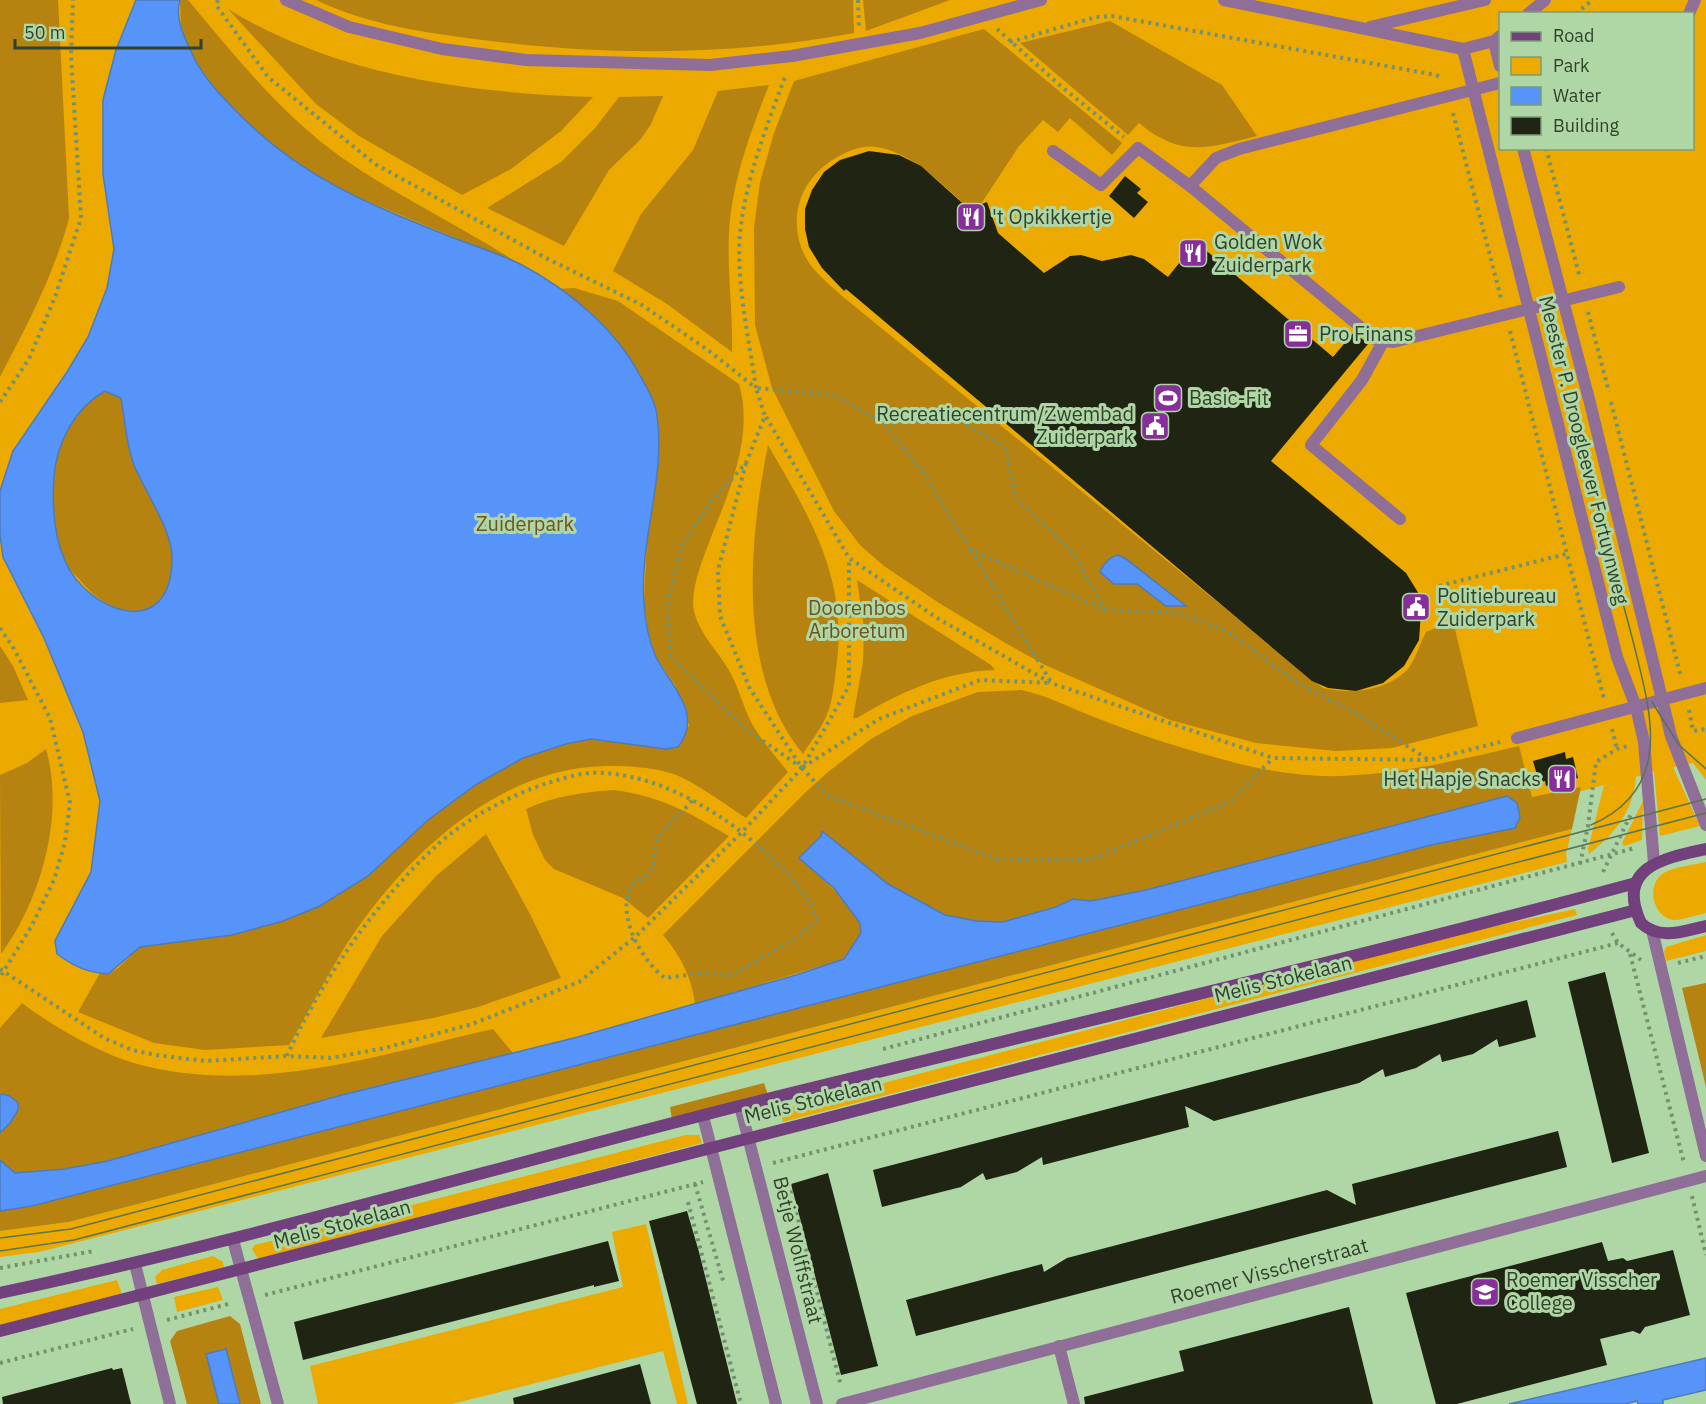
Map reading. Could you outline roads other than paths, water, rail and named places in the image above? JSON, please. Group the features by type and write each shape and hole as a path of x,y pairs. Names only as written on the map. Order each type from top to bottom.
{"street":[{"path":"286,0 349,27 442,49 525,60 710,65 792,56 920,33 1041,0"},
{"path":"1224,0 1463,49 1497,38 1499,57"},
{"path":"1365,28 1485,0"},
{"path":"1530,12 1545,0"},
{"name":"Meester P. Droogleever Fortuynweg","path":"1463,49 1617,657 1636,707 1644,742 1654,863"},
{"path":"1190,186 1216,158 1239,149 1499,83"},
{"path":"1053,151 1101,185 1138,148 1190,186 1357,327 1375,339 1393,342 1619,287"},
{"name":"Meester P. Droogleever Fortuynweg","path":"1524,150 1649,638 1671,736 1706,825"},
{"path":"1384,340 1373,356 1362,380 1311,445 1400,519"},
{"path":"1517,738 1706,688"},
{"path":"1706,849 1654,863 1644,870 1636,883 1634,899 1641,923 1652,930 1669,935 1706,926"},
{"name":"Melis Stokelaan","path":"0,1293 233,1240 740,1106 1636,883"},
{"name":"Melis Stokelaan","path":"0,1331 241,1271 711,1146 1636,910"},
{"path":"1652,930 1706,1156"},
{"name":"Betje Wolffstraat","path":"740,1106 817,1404"},
{"path":"703,1116 776,1404"},
{"name":"Roemer Visscherstraat","path":"844,1404 1706,1176"},
{"path":"233,1240 278,1404"},
{"path":"135,1264 170,1404"},
{"path":"1059,1346 1074,1404"}],"water":[{"path":"136,0 180,0 179,15 182,30 203,73 238,113 285,154 335,186 361,199 522,265 572,298 617,341 645,384 656,411 659,439 658,463 645,556 643,579 645,610 656,657 682,700 688,723 685,735 678,747 666,749 591,739 566,744 523,758 477,784 428,820 368,876 320,906 283,921 232,935 140,947 108,974 81,968 57,954 55,941 91,872 100,801 83,732 44,638 3,557 0,535 0,491 13,451 88,337 107,288 114,249 103,174 103,100 116,50","holes":["105,391 121,398 131,457 163,523 171,547 172,558 168,585 159,602 144,610 127,611 109,605 91,594 76,579 61,551 54,519 53,487 56,463 69,427 76,416 94,398"]},
{"path":"1118,555 1186,606 1166,606 1137,584 1114,584 1100,572 1107,562"},
{"path":"1507,796 1517,803 1520,817 1515,828 1431,845 32,1206 0,1211 0,1160 15,1173 65,1169 108,1161 342,1095 578,1037 796,975 844,959 861,933 860,923 834,888 799,858 821,836 822,831 888,884 945,915 976,921 1003,922 1056,907 1073,899 1091,901 1146,890"},
{"path":"0,1095 10,1096 18,1103 18,1110 11,1122 0,1133"},
{"path":"226,1349 240,1404 219,1404 206,1354"},
{"path":"1706,1358 1706,1390 1663,1400 1663,1404 1638,1404 1637,1401 1625,1404 1509,1404"}],"tram line":[{"path":"1591,825 1618,809 1636,790 1646,769 1650,745 1650,720 1646,694 1606,539"},
{"path":"1652,702 1679,745 1706,769"},
{"path":"0,1238 71,1229 1706,799"},
{"path":"0,1251 74,1240 1706,813"}],"place":[{"name":"'t Opkikkertje","path":"971,217"},
{"name":"Golden Wok Zuiderpark","path":"1193,253"},
{"name":"Pro Finans","path":"1298,334"},
{"name":"Basic-Fit","path":"1168,398"},
{"name":"Recreatiecentrum/Zwembad Zuiderpark","path":"1155,426"},
{"name":"Politiebureau Zuiderpark","path":"1416,607"},
{"name":"Het Hapje Snacks","path":"1562,779"},
{"name":"Roemer Visscher College","path":"1485,1292"}],"park label":[{"name":"Zuiderpark","path":"525,524"},
{"name":"Doorenbos Arboretum","path":"857,620"}]}
